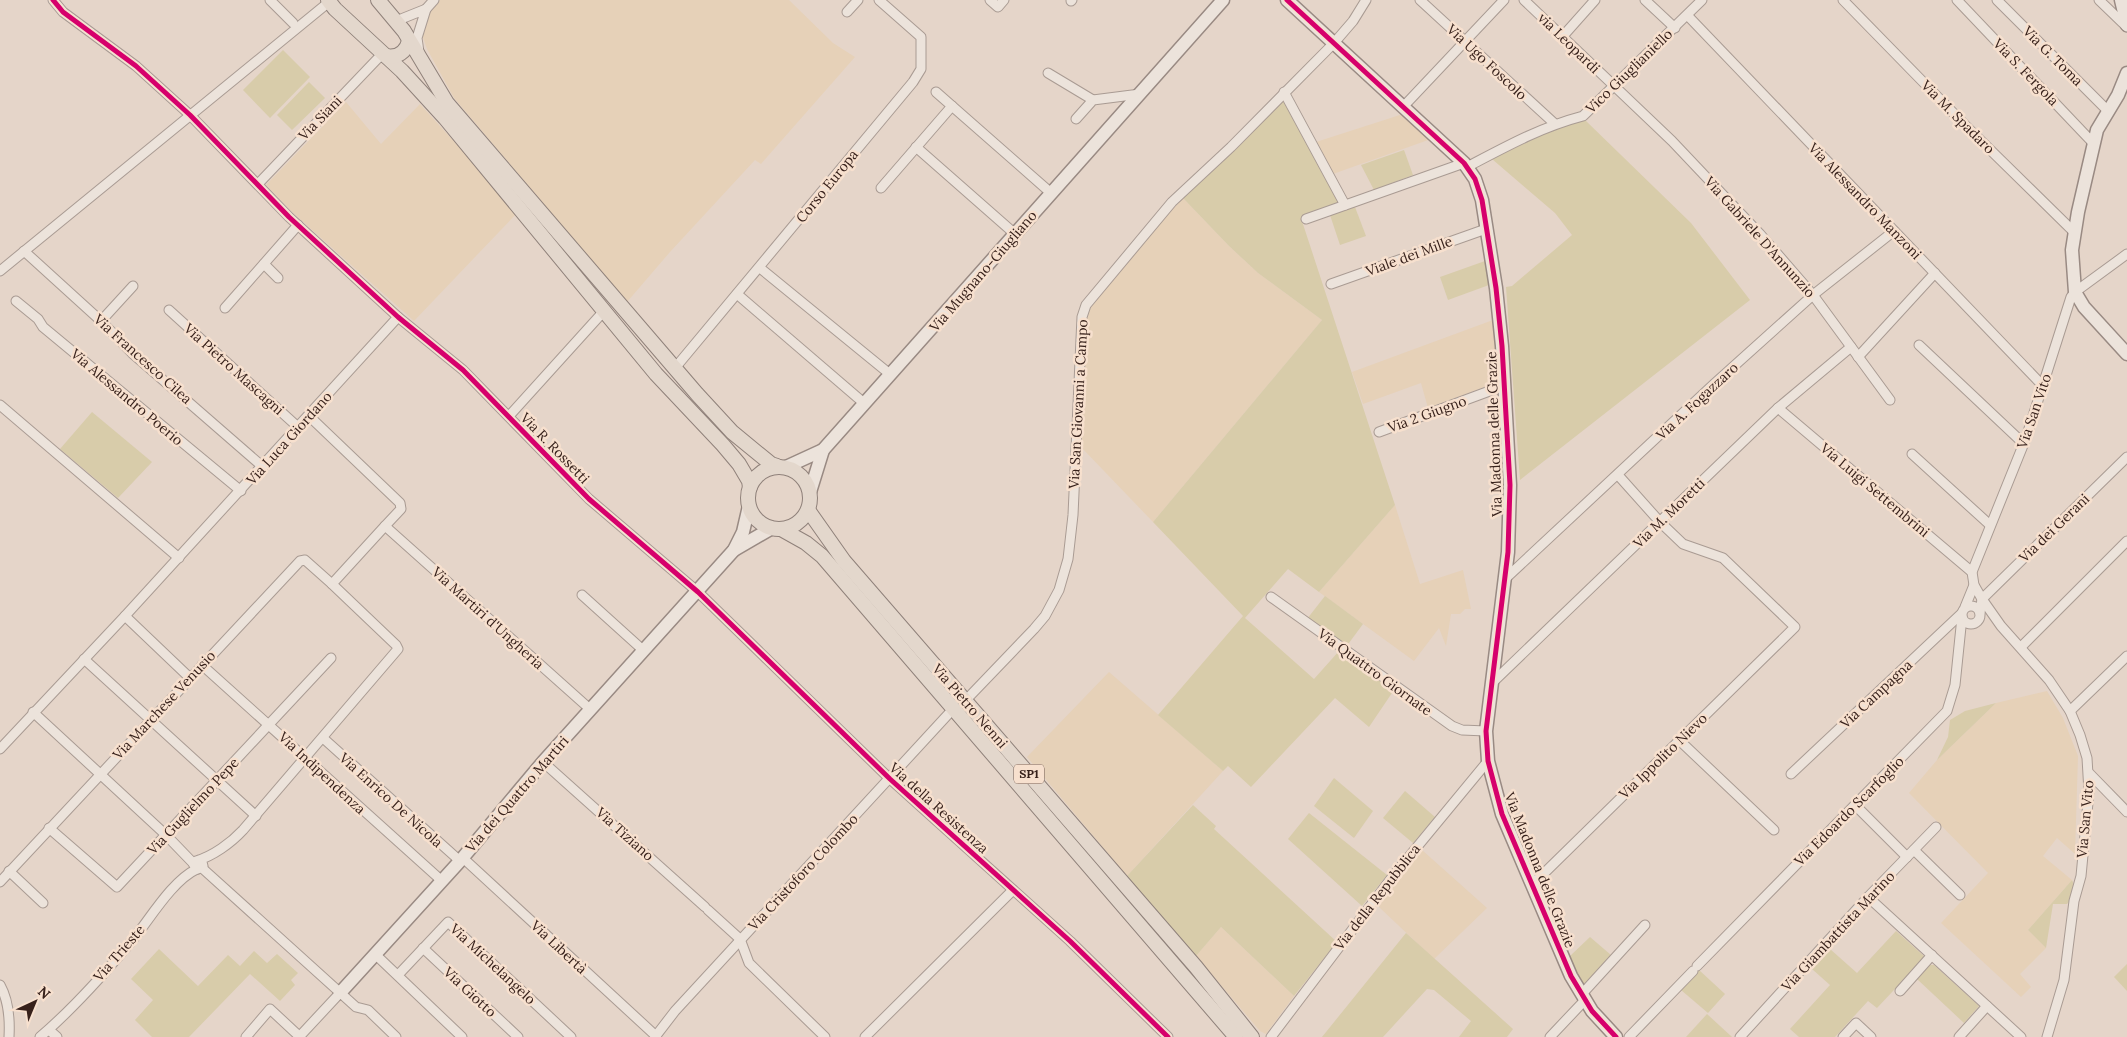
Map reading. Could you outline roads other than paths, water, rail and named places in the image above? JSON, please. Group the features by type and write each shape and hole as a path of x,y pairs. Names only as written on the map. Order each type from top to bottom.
{"main road":[{"path":"328,1 384,54 445,118 656,374 724,445 749,481 749,506 758,520 776,528 797,524 808,510 810,492 802,476 771,464 732,432 674,368 447,103 396,21 378,0"},
{"path":"384,54 394,56 403,52 408,47 409,41"},
{"path":"750,487 760,473 781,467"},
{"name":"Via Pietro Nenni","path":"808,510 844,561 1196,967 1252,1037"},
{"name":"Via Pietro Nenni","path":"776,528 806,543 822,556 1236,1037"}],"street":[{"name":"Via R. Rossetti","path":"53,0 63,12 136,66 190,115 298,225 398,317 463,370 589,499 698,592"},
{"path":"270,0 293,23"},
{"path":"420,60 417,38 426,9 434,0"},
{"path":"847,12 858,0"},
{"name":"Corso Europa","path":"674,368 760,268 912,83 921,69 921,37 880,0"},
{"path":"990,0 998,7 1004,0"},
{"name":"Via Mugnano-Giugliano","path":"810,492 823,450 1223,0"},
{"name":"Via Madonna delle Grazie","path":"1288,0 1465,165 1479,189 1497,298 1510,486 1505,579 1486,731 1488,761 1502,814 1571,976 1592,1011 1616,1037"},
{"name":"Via San Giovanni a Campo","path":"965,701 1034,629 1048,612 1060,590 1068,559 1073,516 1082,317 1086,305 1172,202 1231,147 1334,43 1353,21 1366,0"},
{"name":"Via Ugo Foscolo","path":"1420,0 1555,124"},
{"path":"1404,107 1504,0"},
{"name":"via Leopardi","path":"1524,0 1614,87"},
{"path":"1563,36 1595,0"},
{"path":"1645,0 1675,28"},
{"name":"Vico Giuglianiello","path":"1306,219 1465,165 1555,124 1583,116 1688,16 1702,0"},
{"name":"Via M. Spadaro","path":"1843,0 2074,233"},
{"name":"Via S. Fergola","path":"1957,0 2094,144"},
{"name":"Via G. Toma","path":"1997,0 2108,111"},
{"path":"2099,0 2127,26"},
{"path":"2122,0 2127,26"},
{"path":"0,271 328,1"},
{"path":"396,21 426,9"},
{"name":"Via Alessandro Manzoni","path":"1688,16 2043,386"},
{"name":"Via Siani","path":"258,184 384,54"},
{"path":"1048,73 1093,100"},
{"path":"2127,74 2097,130 2074,233 2072,250 2074,292 2084,307 2127,354"},
{"name":"Via Gabriele D'Annunzio","path":"1614,87 1672,141 1760,234 1813,295 1890,400"},
{"path":"936,92 1052,193"},
{"path":"1076,120 1093,100 1141,92"},
{"path":"1284,92 1346,205"},
{"path":"881,188 952,106"},
{"path":"916,147 1015,234"},
{"path":"225,308 298,225"},
{"name":"Viale dei Mille","path":"1331,284 1486,229"},
{"name":"Via A. Fogazzaro","path":"1505,579 1714,384 1813,295 1894,231"},
{"name":"Via Francesco Cilea","path":"24,251 101,321 132,353 263,467"},
{"path":"2074,292 2127,254"},
{"path":"264,264 278,278"},
{"path":"760,268 891,375"},
{"path":"1858,356 1935,273"},
{"path":"101,321 132,286"},
{"name":"Via San Vito","path":"1975,612 1972,572 2024,444 2074,292"},
{"path":"737,294 865,404"},
{"name":"Via Alessandro Poerio","path":"16,301 38,318 43,327 241,491"},
{"name":"Via Pietro Mascagni","path":"169,310 299,428"},
{"path":"509,416 604,311"},
{"name":"Via Luca Giordano","path":"0,749 241,491 398,317"},
{"path":"1919,345 2024,444"},
{"name":"Via M. Moretti","path":"1492,683 1778,408 1851,347"},
{"name":"Via 2 Giugno","path":"1379,432 1503,386"},
{"path":"0,405 179,558"},
{"name":"Via Luigi Settembrini","path":"1778,408 1972,572"},
{"path":"308,416 400,503 401,509 332,584"},
{"name":"Via Mugnano-Giugliano","path":"781,467 823,450"},
{"path":"1912,454 1990,525"},
{"name":"Via dei Gerani","path":"1975,612 2127,457"},
{"path":"1618,475 1660,522"},
{"name":"Via dei Quattro Martiri","path":"299,1037 462,859 544,762 734,550 743,532 749,506"},
{"name":"Via Ippolito Nievo","path":"1532,885 1795,627 1723,558 1684,544 1660,522"},
{"name":"Via Martiri d'Ungheria","path":"385,526 591,710"},
{"name":"Via dei Quattro Martiri","path":"734,550 776,528"},
{"path":"2021,647 2127,540"},
{"name":"Via Marchese Venusio","path":"0,882 302,559 332,584"},
{"name":"Via Trieste","path":"40,1037 64,1016 190,872 234,839 256,816 398,648 332,584"},
{"name":"Via San Vito","path":"1974,585 1975,612"},
{"name":"Via della Resistenza","path":"698,592 890,779 1070,941 1168,1037"},
{"path":"582,595 644,651"},
{"name":"Via Quattro Giornate","path":"1271,597 1452,726 1462,730 1486,731"},
{"path":"1960,636 1975,612 2001,626"},
{"name":"Via San Vito","path":"1975,612 2001,626 2053,685 2070,711 2085,747 2089,773 2080,876 2074,901 2064,980 2048,1037"},
{"name":"Via Edoardo Scarfoglio","path":"1629,1037 1946,711 1956,685 1960,636 1975,612"},
{"name":"Via Campagna","path":"1791,774 1975,612"},
{"path":"125,616 190,678"},
{"path":"2070,711 2127,656"},
{"name":"Via Guglielmo Pepe","path":"49,828 117,887 331,658"},
{"path":"84,659 216,782 256,816"},
{"name":"Via Indipendenza","path":"202,665 442,881"},
{"name":"Via Cristoforo Colombo","path":"656,1037 671,1014 953,709"},
{"path":"34,712 187,855 200,863 356,1008 368,1010 396,1037"},
{"name":"Via Enrico De Nicola","path":"323,738 462,859"},
{"path":"1679,740 1774,830"},
{"name":"Via della Repubblica","path":"1271,1037 1393,876 1488,761"},
{"name":"Via Tiziano","path":"544,762 740,939"},
{"path":"2089,773 2127,812"},
{"path":"1855,805 1960,895"},
{"name":"Via Giambattista Marino","path":"1740,1037 1868,897 1936,827"},
{"name":"Via Libertà","path":"462,859 656,1037"},
{"path":"9,871 44,903"},
{"path":"865,1037 1012,890"},
{"path":"1868,897 2021,1037"},
{"name":"Via Michelangelo","path":"398,975 449,922 570,1037"},
{"path":"1550,1037 1645,925"},
{"path":"740,939 749,963 825,1037"},
{"name":"Via Giotto","path":"423,948 518,1037"},
{"path":"376,955 462,1037"},
{"path":"1900,991 1932,956"},
{"path":"0,985 4,992 9,1013 9,1037"},
{"path":"1959,1037 1986,1006"},
{"path":"246,1037 270,1009 299,1037"},
{"path":"1843,1037 1856,1023 1871,1037"},
{"path":"49,1030 57,1037"}]}
